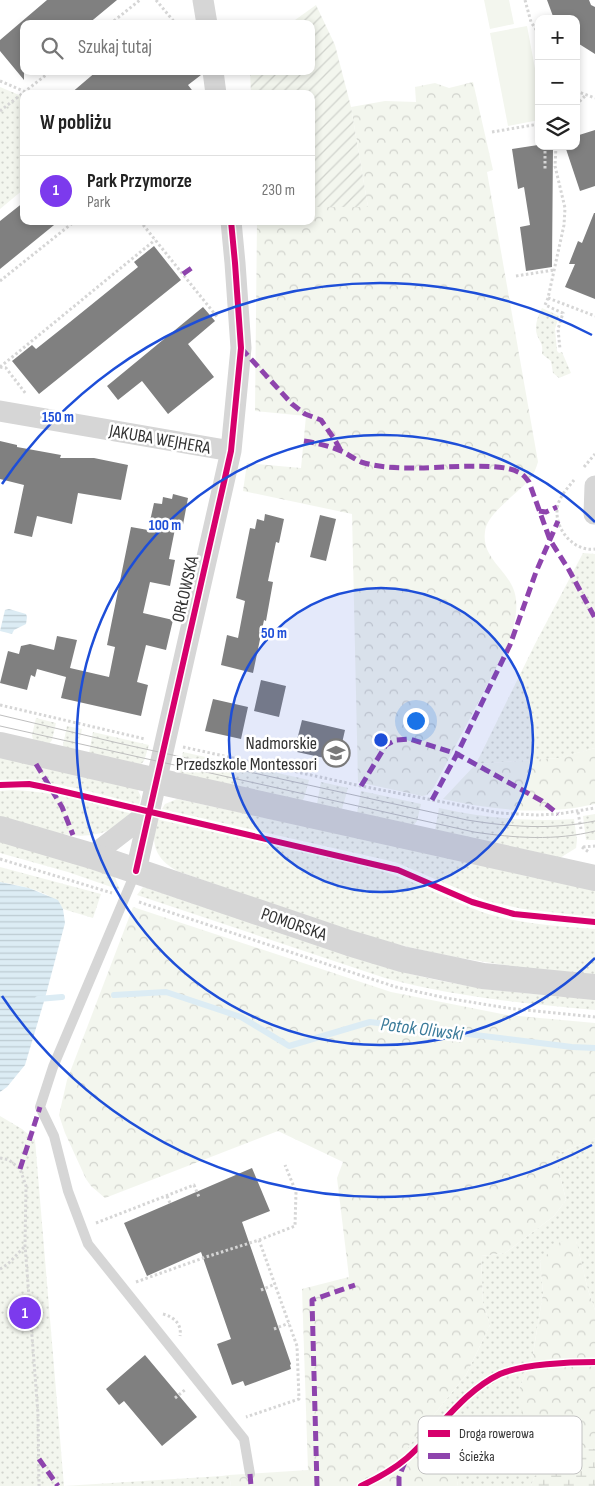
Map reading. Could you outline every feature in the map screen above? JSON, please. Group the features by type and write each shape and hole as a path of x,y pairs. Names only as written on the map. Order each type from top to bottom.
{"street":[{"path":"203,0 206,20"},
{"path":"214,75 215,90"},
{"name":"ORŁOWSKA","path":"136,871 231,451 241,348 236,262 231,225"},
{"name":"JAKUBA WEJHERA","path":"0,411 231,451"},
{"path":"594,514 595,486"},
{"path":"0,745 595,878"},
{"path":"92,856 149,812"},
{"name":"POMORSKA","path":"0,829 92,856 349,943 402,959 483,976 595,987"}],"lane":[{"path":"136,871 53,1067 40,1107 54,1136 68,1191 88,1244 244,1439 250,1474"}],"path":[{"path":"115,20 140,0"},
{"path":"156,0 173,20"},
{"path":"525,0 530,22 535,29"},
{"path":"28,90 46,75"},
{"path":"0,81 21,90"},
{"path":"580,93 595,98"},
{"path":"577,105 586,95"},
{"path":"0,111 20,96"},
{"path":"492,132 535,125"},
{"path":"545,150 545,170"},
{"path":"556,150 556,166 565,208 564,225 546,305 563,313 558,329 560,350"},
{"path":"0,281 70,225"},
{"path":"143,225 218,319"},
{"path":"0,367 156,240"},
{"path":"516,276 554,270"},
{"path":"548,298 595,316"},
{"path":"0,367 6,368 27,395"},
{"path":"0,705 361,786 499,813 537,815 578,812 595,808"},
{"path":"578,812 581,829"},
{"path":"582,847 595,846"},
{"path":"0,1158 9,1160 20,1169 26,1186 25,1245 38,1414 39,1486"},
{"path":"128,1285 295,1226 296,1192 285,1165"},
{"path":"94,1224 194,1185 199,1197"},
{"path":"167,1196 170,1204"},
{"path":"238,1420 299,1398 297,1346 259,1240"},
{"path":"0,1268 8,1264 25,1245"},
{"path":"261,1290 275,1284"},
{"path":"274,1329 289,1323"}],"green space":[{"path":"484,0 509,0 514,24 490,29"},
{"path":"316,5 335,45 351,107 368,207 315,207 315,90 251,90 250,75 315,75 315,20 295,20"},
{"path":"527,26 535,69 535,121 508,126 490,33"},
{"path":"473,82 493,170 487,172 538,462 531,478 496,511 485,532 485,542 488,551 514,590 516,600 515,617 508,645 434,787 427,795 422,796 358,782 352,514 243,491 247,463 301,468 306,416 255,411 257,225 315,225 315,207 368,207 351,107 385,101 416,102 415,87 435,83 449,88"},
{"path":"0,87 20,95 20,192 0,209"},
{"path":"542,308 559,316 555,329 557,351 559,353 562,352 571,373 559,378 553,373 551,361 542,354 542,346 536,332 536,325"},
{"path":"583,553 595,554 595,748 559,758 476,764 535,644"},
{"path":"36,718 56,723 52,740 49,744 33,740 32,735"},
{"path":"67,726 82,729 78,746 74,751 64,748 63,745"},
{"path":"93,732 149,745 144,761 139,766 89,753"},
{"path":"595,748 595,804 576,808 538,811 500,809 443,799 476,764 558,758"},
{"path":"183,752 309,780 304,798 302,801 181,774 179,770"},
{"path":"0,755 137,788 141,797 139,804 53,783 0,780"},
{"path":"321,782 348,788 342,809 317,804"},
{"path":"13,790 58,795 133,814 111,829 98,834 84,836 56,833 0,817 0,791"},
{"path":"361,791 421,804 417,821 413,826 357,813"},
{"path":"177,799 595,888 595,917 523,909 487,901 395,862 162,809 165,804"},
{"path":"439,808 506,818 574,819 577,840 576,848 555,861 435,830"},
{"path":"595,814 595,840 586,840 583,816"},
{"path":"156,819 376,869 496,916 538,924 595,929 595,975 528,969 448,956 370,938 177,871 163,861 156,849 154,835"},
{"path":"0,841 114,875 120,890 68,872 0,853"},
{"path":"0,867 101,894 93,918 63,909 51,897 43,893 0,882"},
{"path":"143,887 388,968 440,981 491,989 595,999 595,1010 463,995 385,978 137,895"},
{"path":"133,907 391,992 507,1015 595,1023 595,1138 555,1155 566,1200 554,1216 505,1253 481,1256 483,1303 490,1325 466,1375 433,1416 418,1416 418,1435 408,1447 418,1465 418,1474 456,1474 458,1486 231,1486 229,1475 308,1470 302,1289 349,1277 337,1178 343,1162 278,1131 105,1198 86,1179 59,1115 67,1080"},
{"path":"0,1116 22,1129 35,1140 64,1486 0,1486"},
{"path":"595,1138 595,1310 575,1237 540,1261 543,1293 533,1354 519,1390 528,1416 433,1416 466,1375 490,1325 483,1303 481,1256 505,1253 554,1216 566,1200 555,1155"},
{"path":"575,1236 588,1290 595,1310 595,1449 582,1448 582,1416 522,1416 519,1390 533,1354 543,1293 540,1261 560,1242"},
{"path":"418,1435 418,1466 408,1447"},
{"path":"582,1448 595,1449 595,1486 531,1486 536,1474 582,1474"},
{"path":"456,1474 536,1474 531,1486 458,1486"},
{"path":"229,1475 231,1486 64,1486 222,1476"}],"shaded area":[{"path":"9,609 26,614 27,617 26,624 14,630 12,634 0,631 5,610"},
{"path":"0,882 29,888 58,900 63,909 65,923 25,1065 7,1087 0,1092"}],"building":[{"path":"47,0 117,0 93,20 24,20"},
{"path":"547,0 589,0 591,5 595,7 595,54 580,45 580,15 553,15"},
{"path":"20,23 20,75 24,75 24,80 0,51 0,40"},
{"path":"92,75 201,75 188,85 192,90 75,90"},
{"path":"595,130 595,186 580,191 566,150 580,150 580,135"},
{"path":"535,145 535,150 553,150 552,267 526,271 520,227 530,225 524,187 518,189 512,149"},
{"path":"20,205 20,225 54,225 0,269 0,221"},
{"path":"594,213 595,299 565,287 575,264 569,264 578,241 582,243"},
{"path":"154,246 181,280 39,394 12,361 32,345 36,349 138,267 134,262"},
{"path":"203,307 215,321 188,344 214,377 168,414 142,381 118,400 107,386"},
{"path":"0,441 17,445 17,447 61,455 60,458 94,458 128,465 121,500 78,493 72,524 37,516 32,537 14,533 24,485 0,479"},
{"path":"173,494 188,498 182,530 175,529 169,559 175,560 170,586 150,582 143,613 173,620 166,650 146,645 137,682 148,685 141,716 61,698 66,677 37,669 35,677 31,675 27,690 0,683 8,651 19,654 21,646 30,644 54,650 57,636 77,640 70,668 109,677 115,647 107,645 131,527 148,530 154,503 162,504 163,497 172,499"},
{"path":"265,514 284,519 279,543 276,542 268,581 273,582 266,621 264,620 253,673 221,665 227,635 238,638 245,601 236,598 250,528 255,529 257,519 264,521"},
{"path":"320,515 336,519 326,561 310,557"},
{"path":"261,680 286,686 279,717 254,711"},
{"path":"213,699 248,707 241,739 205,731"},
{"path":"302,720 345,730 338,761 297,752 300,741 297,740"},
{"path":"252,1168 270,1211 242,1222 291,1364 291,1369 245,1386 243,1381 232,1385 217,1344 231,1339 201,1252 147,1276 124,1223"},
{"path":"145,1355 197,1417 162,1446 124,1401 119,1405 106,1389"}],"waterway":[{"name":"Potok Oliwski","path":"114,995 166,992 241,1017 289,1046 370,1022 572,1047 595,1048"},
{"name":"Potok Oliwski","path":"38,999 62,997"}],"tram line":[{"path":"0,715 467,820 531,826 563,826 595,821"},
{"path":"0,726 474,832 535,838 595,831"}],"marked path":[{"path":"183,274 193,267"},
{"path":"241,348 292,404 305,414 321,420 341,451"},
{"path":"304,441 332,448 344,452 361,462 379,466 398,468 482,466 509,469 520,473 529,482 550,540 595,618"},
{"path":"539,511 546,512 557,507"},
{"path":"432,800 457,754 510,645 536,572 558,521"},
{"path":"361,786 386,745 396,740 410,739 457,754 542,801 558,814"},
{"path":"36,764 62,807 73,835"},
{"path":"20,1169 40,1107"},
{"path":"317,1486 312,1300 355,1285"},
{"path":"39,1459 58,1486"},
{"path":"399,1486 399,1477 405,1462"},
{"path":"250,1474 251,1486"}],"cycle path":[{"path":"136,871 231,451 241,348 231,225"},
{"path":"0,785 29,784 44,787 398,870 472,902 514,914 595,922"},
{"path":"448,1416 474,1391 500,1374 534,1366 595,1362"},
{"path":"361,1486 385,1474 418,1447"}],"place":[{"name":"Nadmorskie Przedszkole Montessori","path":"336,753"},
{"name":"Park Przymorze","path":"25,1313"}]}
